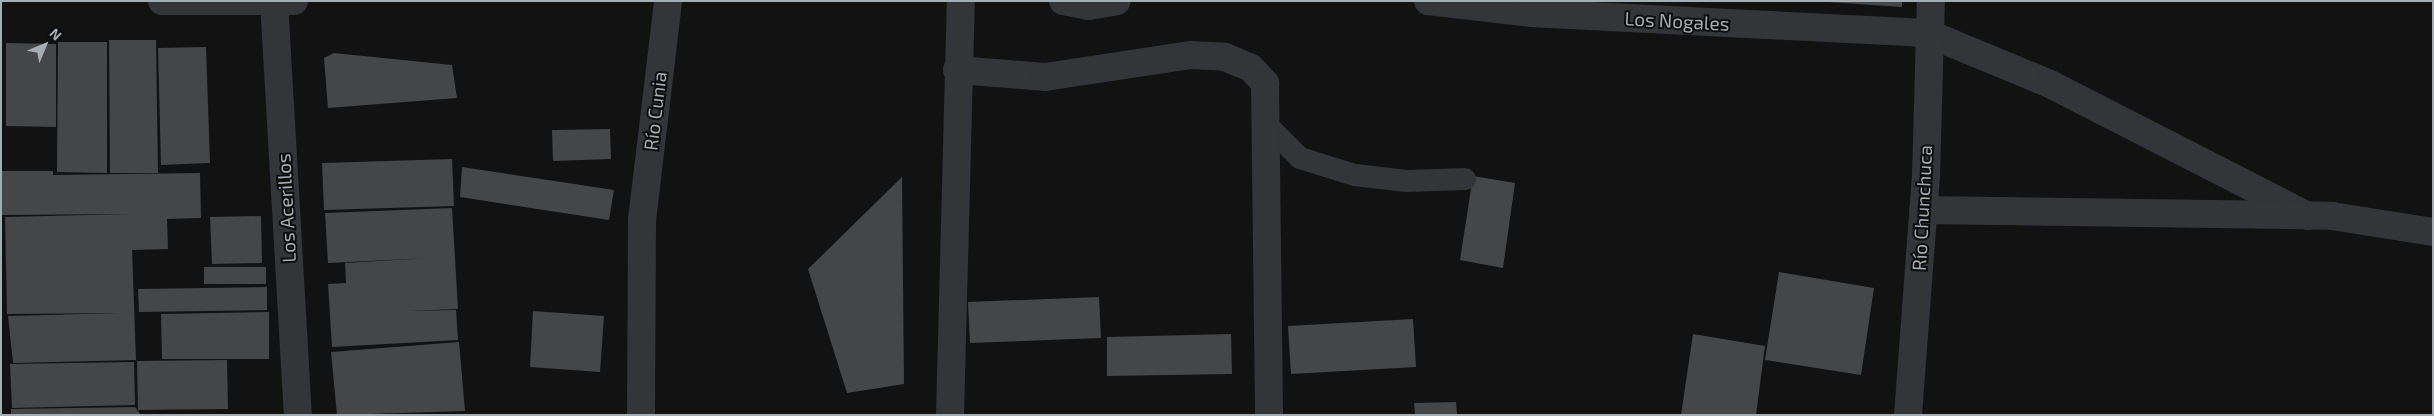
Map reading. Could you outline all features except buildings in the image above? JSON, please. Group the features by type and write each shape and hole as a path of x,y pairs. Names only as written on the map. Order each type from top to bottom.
{"street":[{"path":"162,1 280,2"},
{"name":"Río Cunia","path":"641,415 642,220 668,1"},
{"path":"950,415 960,1"},
{"path":"1063,1 1089,6 1117,1"},
{"name":"Los Nogales","path":"1428,1 1531,13 1928,33 2050,84 2308,216"},
{"name":"Río Chunchuca","path":"1908,415 1923,210 1928,33 1931,1"},
{"name":"Los Acerillos","path":"280,2 298,415"},
{"path":"958,70 1045,77 1190,55 1225,57 1251,68 1265,83 1269,415"},
{"path":"1923,210 2308,216 2433,232"}],"lane":[{"path":"1266,124 1300,158 1355,175 1407,181 1465,179"}]}
